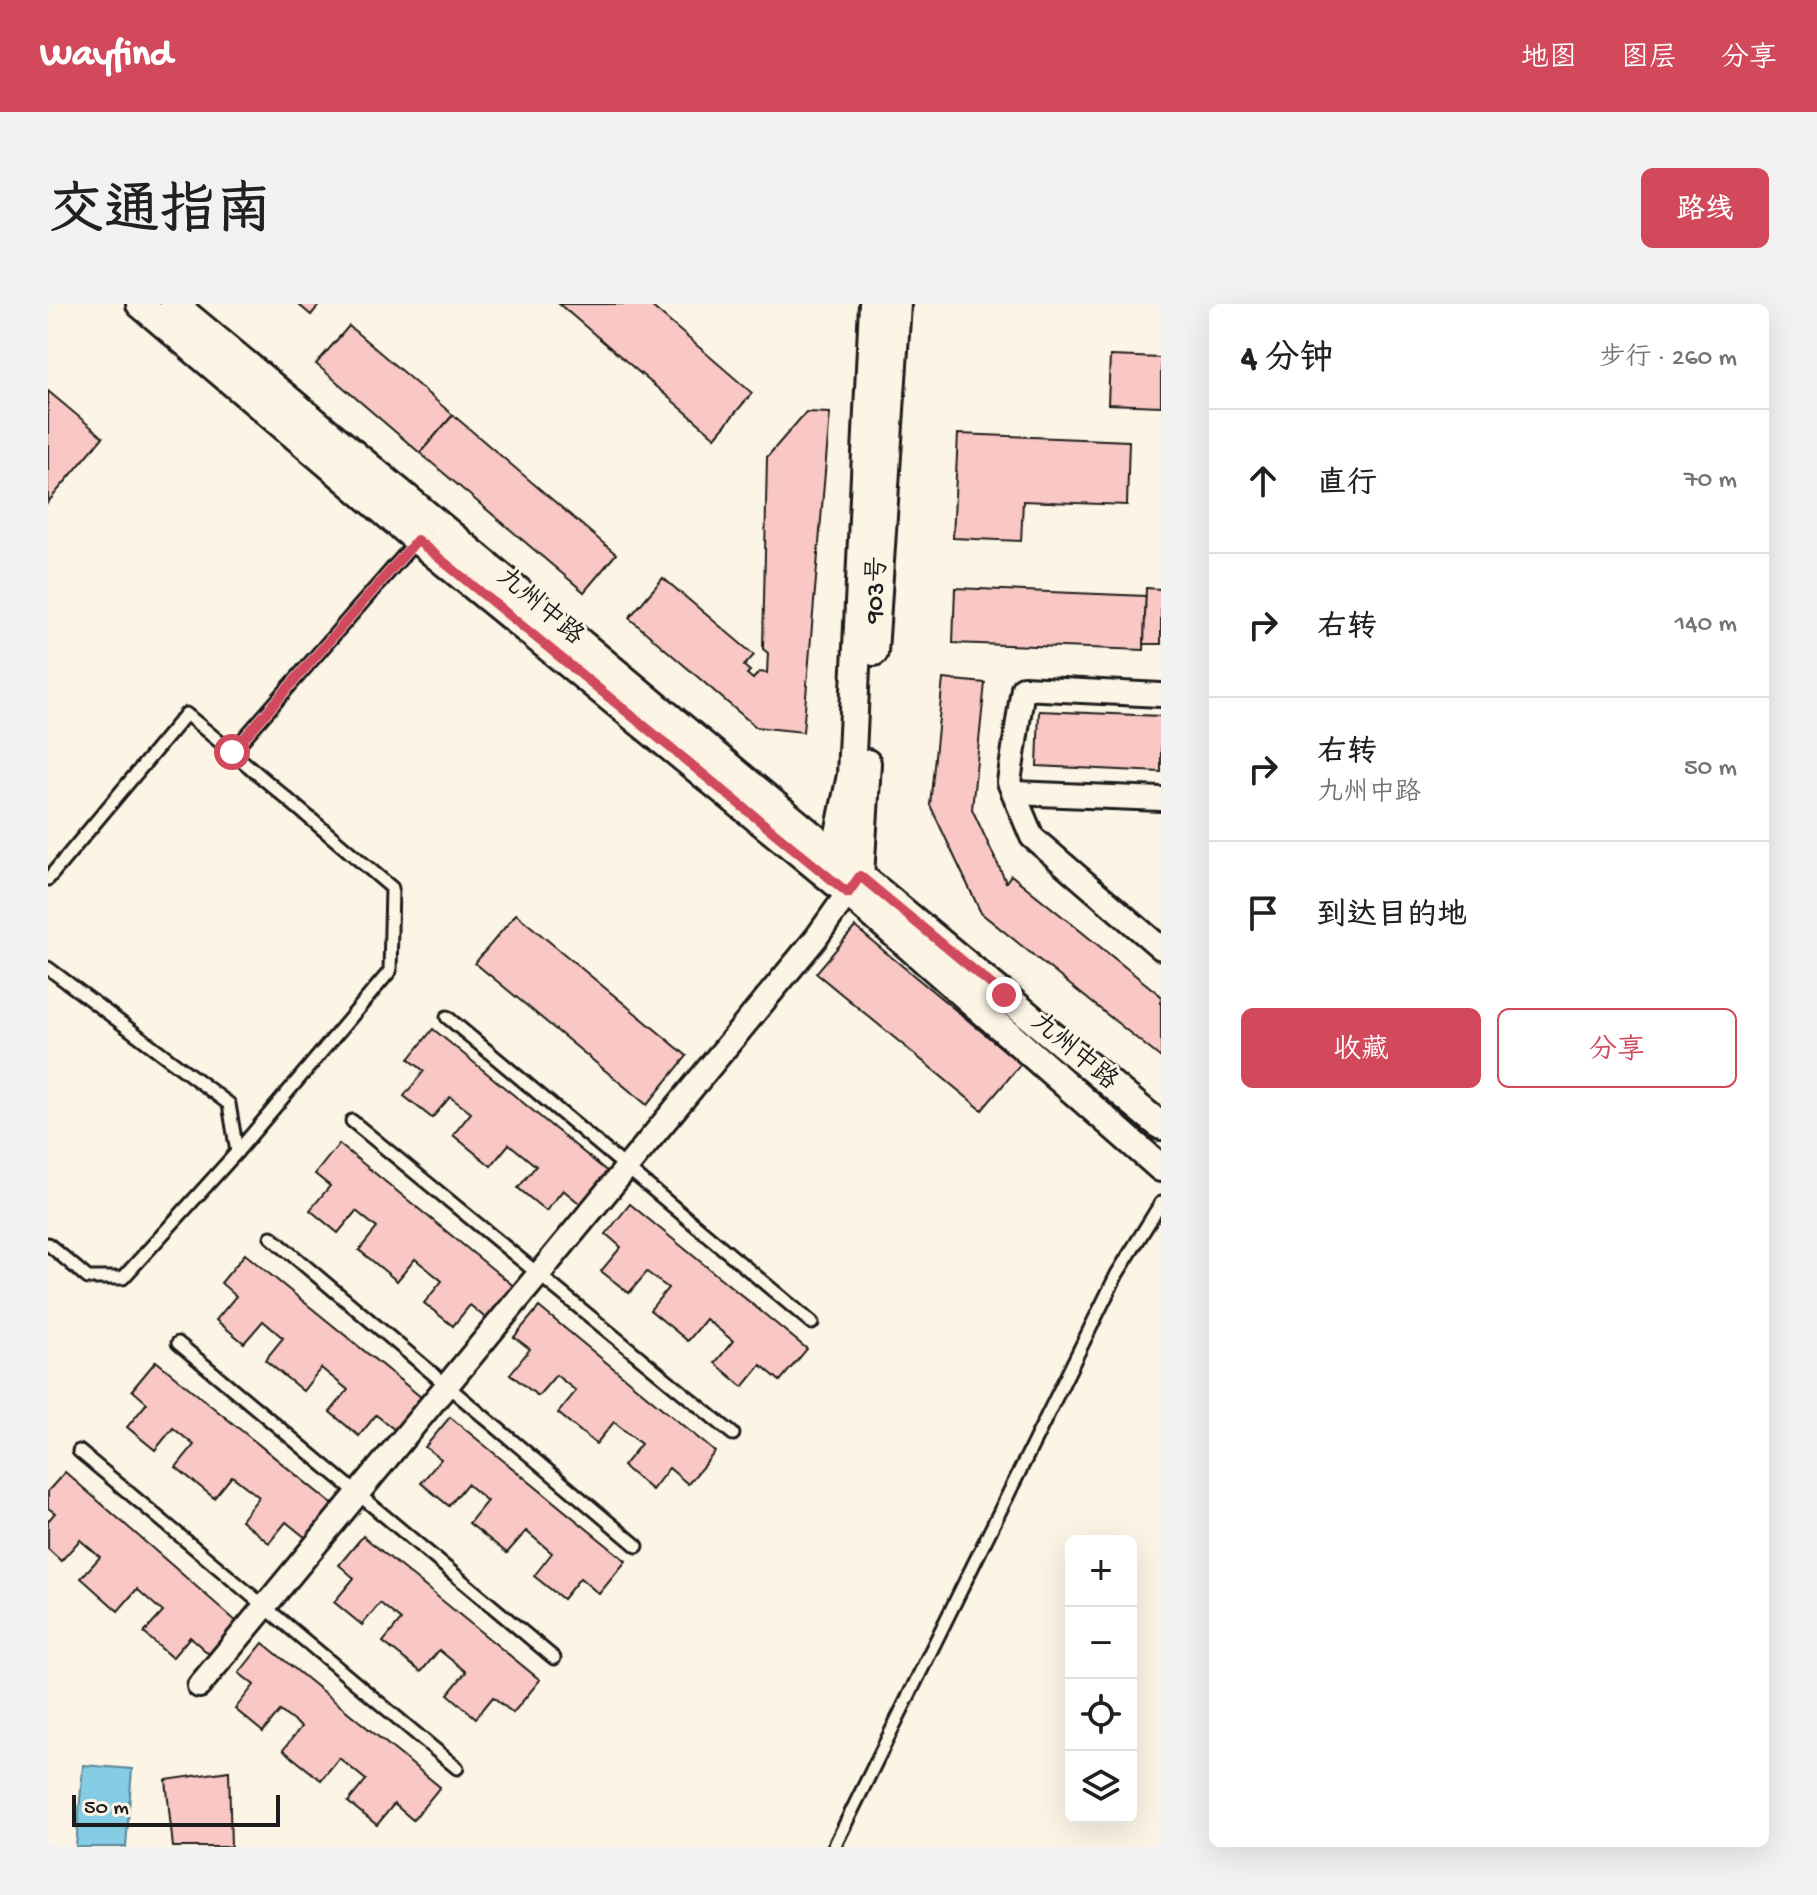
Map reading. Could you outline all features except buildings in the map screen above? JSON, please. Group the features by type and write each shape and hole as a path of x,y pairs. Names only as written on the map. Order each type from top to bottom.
{"street":[{"path":"140,304 425,530"},
{"name":"九州中路","path":"174,304 425,530 854,884 1161,1126"},
{"path":"830,864 851,775 873,304"},
{"name":"903号","path":"854,884 897,304"},
{"path":"1161,695 1023,688 1009,782 1032,837 1161,948"},
{"path":"1014,793 1161,799"},
{"path":"199,1686 816,938 854,884 1161,1168"}],"lane":[{"path":"232,752 425,530"},
{"path":"48,879 186,714 392,888 390,971 237,1152 123,1278 88,1278 48,1244"},
{"path":"48,968 229,1104 237,1152"},
{"path":"447,1017 812,1323"},
{"path":"352,1121 733,1434"},
{"path":"834,1847 1117,1274 1161,1203"},
{"path":"271,1237 637,1546"},
{"path":"178,1343 554,1658"},
{"path":"79,1451 457,1768"}],"water":[{"path":"83,1765 132,1769 126,1847 76,1847"}],"route":[{"path":"232,752 417,540 848,893 860,876 1004,995"}]}
